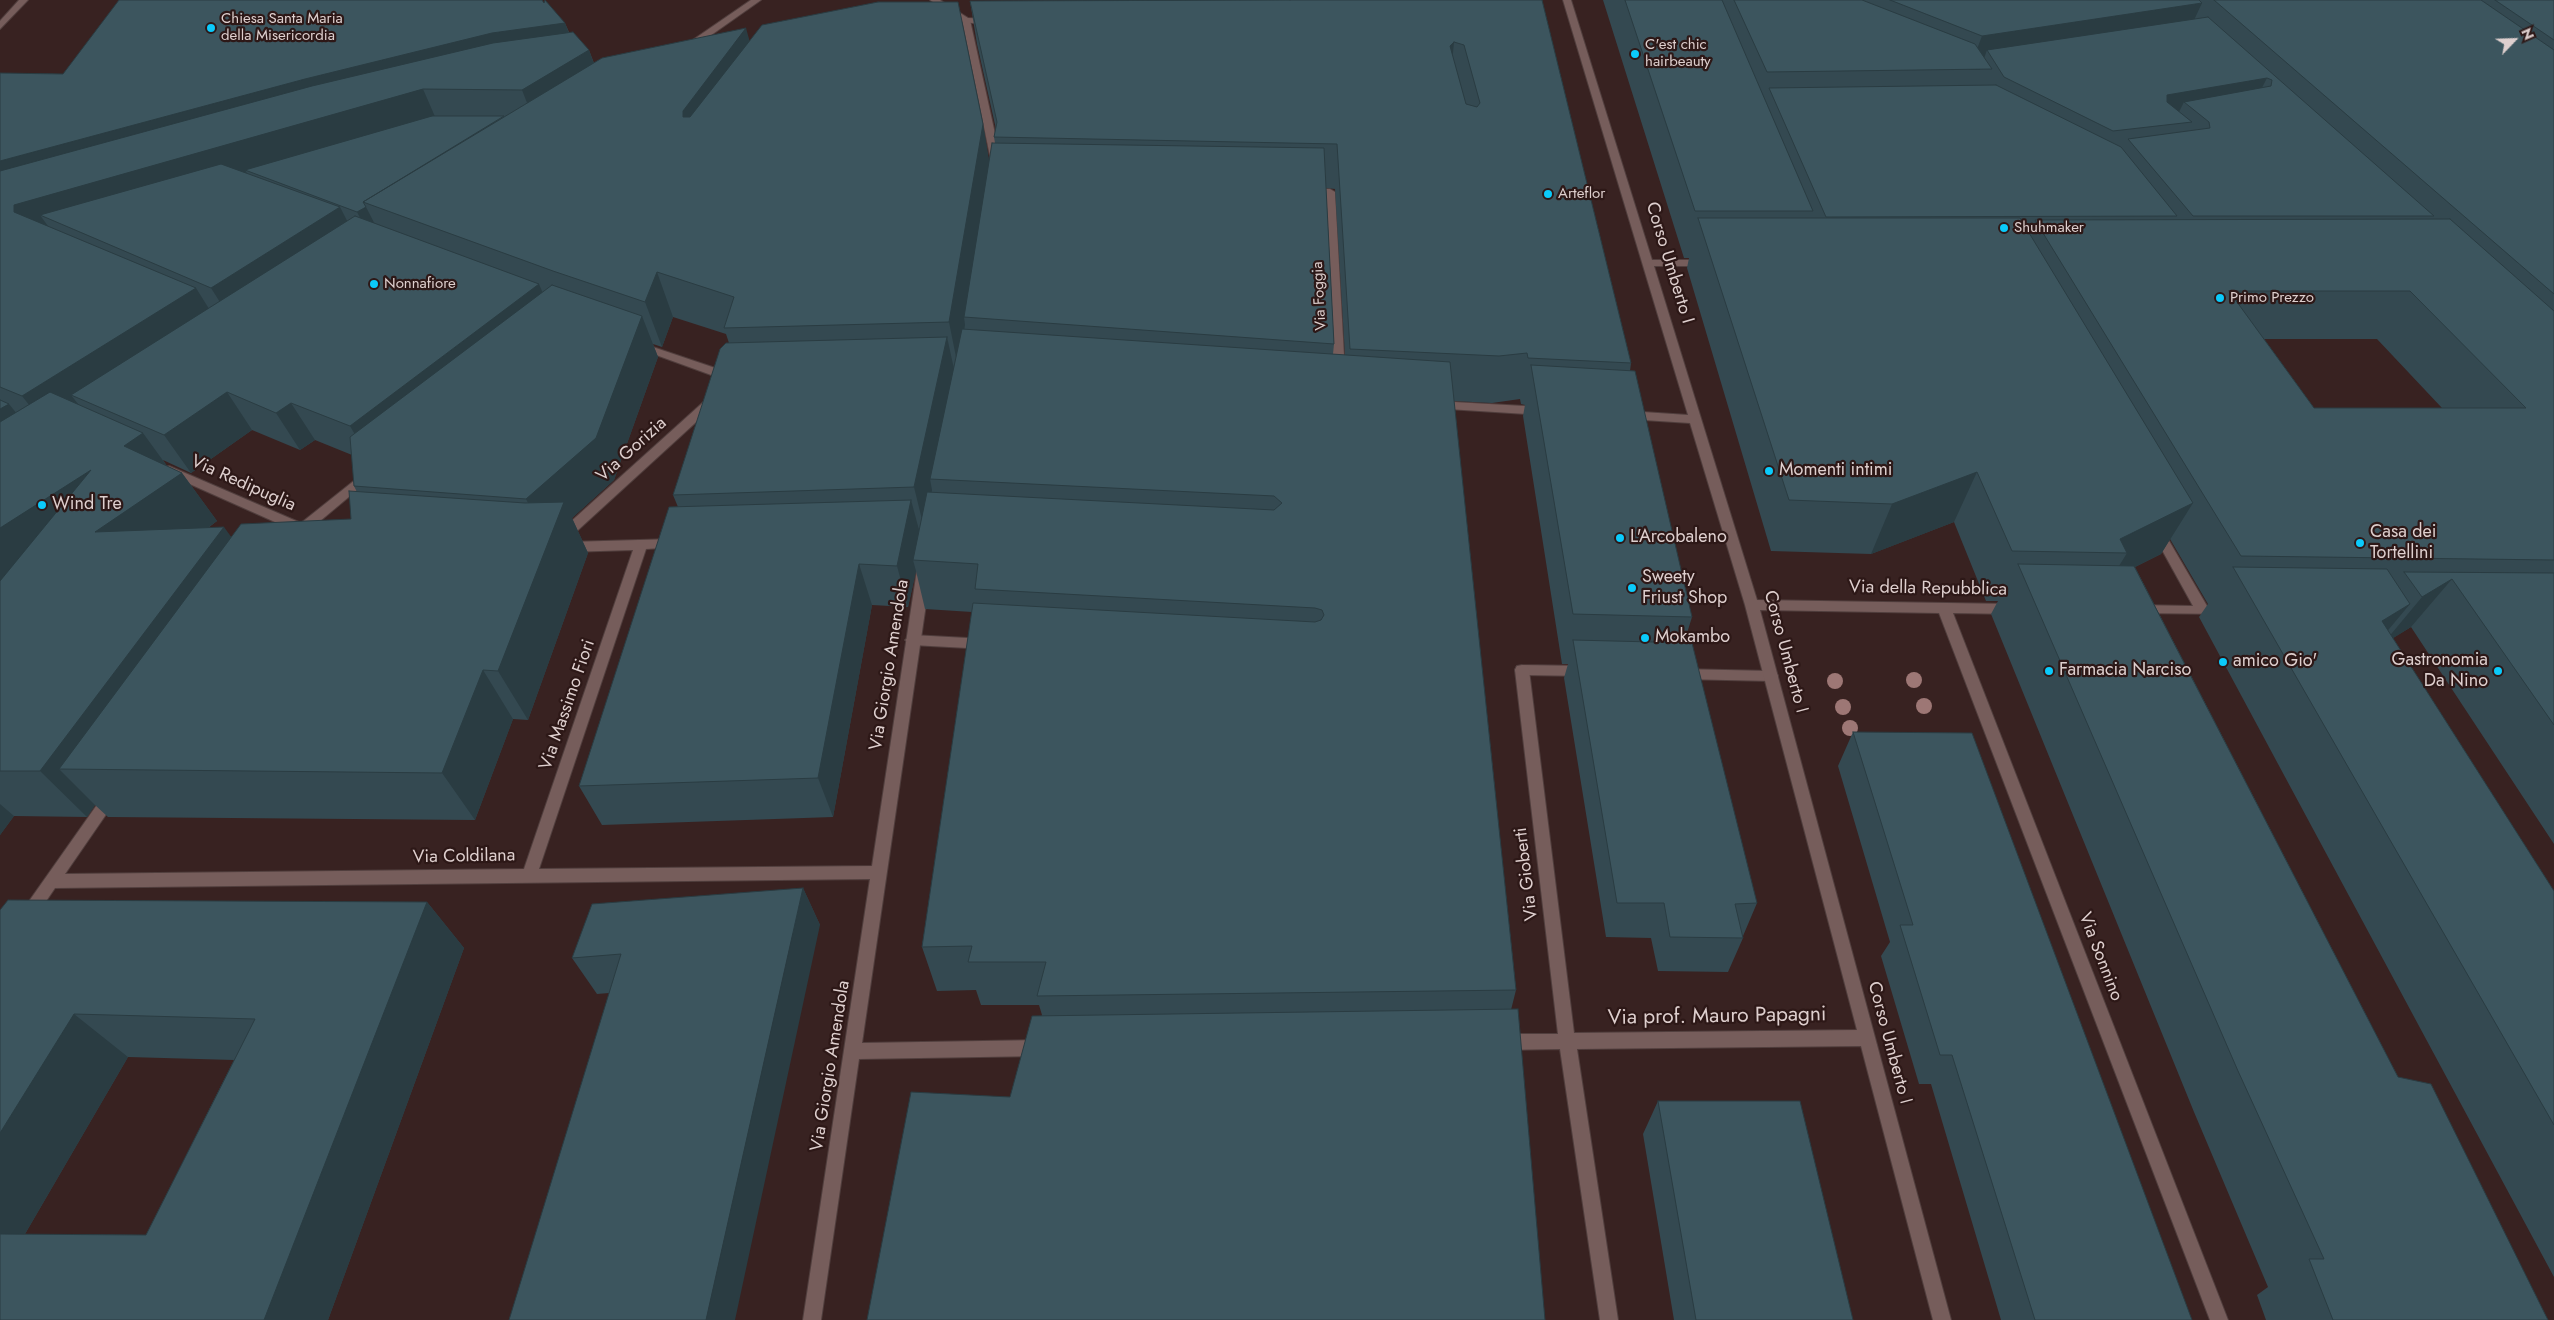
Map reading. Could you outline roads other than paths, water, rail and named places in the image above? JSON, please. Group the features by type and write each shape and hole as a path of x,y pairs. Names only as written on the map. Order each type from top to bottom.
{"street":[{"path":"0,26 24,0"},
{"path":"680,53 757,0"},
{"path":"934,0 966,20 1006,24"},
{"name":"Corso Umberto I","path":"1567,0 1752,605 1942,1320"},
{"path":"946,23 1000,14"},
{"path":"966,20 998,167 996,174"},
{"path":"1300,192 1330,192"},
{"name":"Via Foggia","path":"1330,192 1339,390"},
{"path":"1648,263 1714,263"},
{"name":"Via Gorizia","path":"624,340 729,386 551,547 641,545"},
{"path":"1419,404 1557,412"},
{"path":"1616,415 1695,419"},
{"name":"Via Redipuglia","path":"159,465 300,529 319,530"},
{"path":"288,545 300,529 378,468"},
{"path":"2150,518 2203,611"},
{"path":"641,545 691,543"},
{"name":"Via Massimo Fiori","path":"529,876 641,545"},
{"name":"Via Giorgio Amendola","path":"812,1320 912,640 927,552"},
{"name":"Via della Repubblica","path":"1752,605 2023,609"},
{"name":"Via Sonnino","path":"1944,608 2219,1320"},
{"path":"2123,610 2233,611"},
{"path":"912,640 997,644"},
{"name":"Via Gioberti","path":"1602,672 1522,670 1567,1041 1609,1320"},
{"path":"1662,673 1771,676"},
{"path":"22,923 118,785"},
{"name":"Via Coldilana","path":"50,882 879,872"},
{"name":"Via prof. Mauro Papagni","path":"1488,1042 1867,1038"},
{"path":"852,1051 1061,1048"}],"place":[{"name":"Chiesa Santa Maria della Misericordia","path":"211,28"},
{"name":"C'est chic hairbeauty","path":"1635,54"},
{"name":"Arteflor","path":"1548,194"},
{"name":"Shuhmaker","path":"2004,228"},
{"name":"Nonnafiore","path":"374,284"},
{"name":"Primo Prezzo","path":"2220,298"},
{"name":"Momenti intimi","path":"1769,471"},
{"name":"Wind Tre","path":"42,505"},
{"name":"L'Arcobaleno","path":"1620,538"},
{"name":"Casa dei Tortellini","path":"2360,543"},
{"name":"Sweety Friust Shop","path":"1632,588"},
{"name":"Mokambo","path":"1645,638"},
{"name":"amico Gio'","path":"2223,662"},
{"name":"Farmacia Narciso","path":"2049,671"},
{"name":"Gastronomia Da Nino","path":"2498,671"}]}
